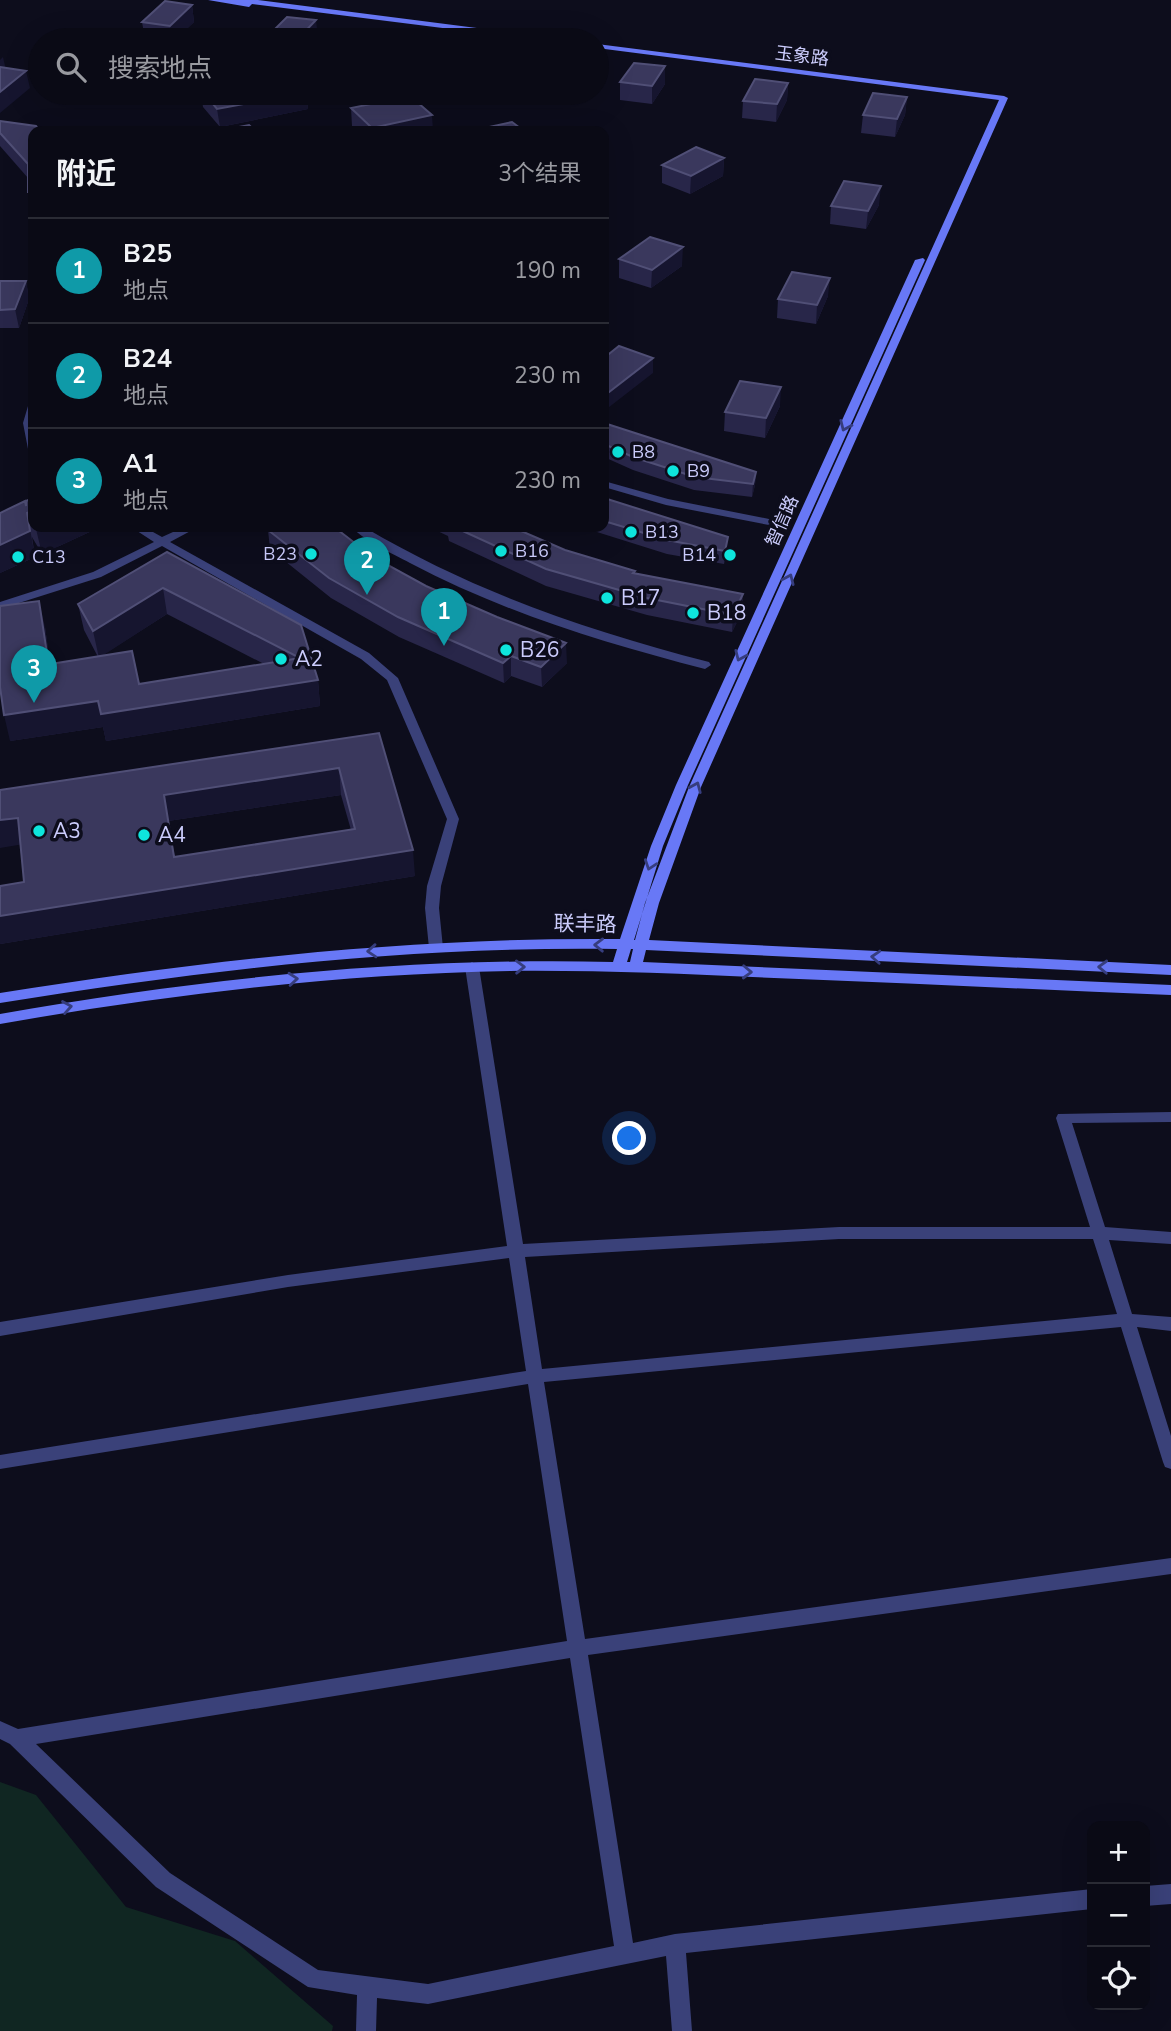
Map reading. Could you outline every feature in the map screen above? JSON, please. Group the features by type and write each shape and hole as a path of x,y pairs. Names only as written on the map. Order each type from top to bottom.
{"street":[{"path":"212,0 431,28"},
{"path":"240,0 460,28"},
{"name":"玉象路","path":"609,50 998,99"},
{"name":"智信路","path":"618,967 657,846 682,785 998,99"},
{"name":"智信路","path":"635,967 670,849 695,787 998,99"},
{"path":"609,485 667,502 769,522"},
{"path":"145,532 365,656 392,678 453,818 434,886 432,908 436,948"},
{"path":"0,606 48,592 109,569 181,532"},
{"path":"365,532 397,553 467,589 539,618 705,665"},
{"name":"联丰路","path":"0,998 164,972 304,957 542,944 1171,970"},
{"path":"472,967 625,1955"},
{"name":"联丰路","path":"0,1019 241,983 368,972 472,967 635,967 1171,990"},
{"path":"1171,1117 1063,1118 1171,1462"},
{"path":"0,1329 288,1281 516,1251 839,1233 1099,1233 1171,1238"},
{"path":"0,1462 536,1376 1126,1320 1171,1324"},
{"path":"9,1734 578,1648 1171,1566"},
{"path":"9,1734 163,1880 315,1980 428,1994 675,1944 1087,1900"},
{"path":"1150,1896 1171,1894"},
{"path":"675,1944 682,2031"},
{"path":"366,2031 367,1986"}],"green space":[{"path":"0,1782 36,1795 126,1907 235,1941 333,2026 332,2031 0,2031"}],"building":[{"path":"165,1 192,5 170,26 142,22"},
{"path":"287,17 316,20 308,28 276,28"},
{"path":"634,63 665,66 652,86 620,82"},
{"path":"0,67 26,71 0,92"},
{"path":"755,79 788,83 777,104 743,101"},
{"path":"873,93 907,97 897,119 863,115"},
{"path":"214,105 238,105 217,109"},
{"path":"366,105 420,105 432,115 370,126 351,108"},
{"path":"0,121 36,126 28,126 28,164 0,133"},
{"path":"512,122 517,126 494,126"},
{"path":"696,147 724,158 691,176 662,165"},
{"path":"844,181 881,186 868,211 831,206"},
{"path":"650,237 683,247 652,270 619,259"},
{"path":"792,272 830,278 817,305 778,299"},
{"path":"0,281 26,281 15,309 0,310"},
{"path":"619,346 653,358 609,392 609,354"},
{"path":"740,381 781,387 766,418 725,412"},
{"path":"609,425 756,472 753,484 695,477 609,446"},
{"path":"28,500 28,532 0,545 0,513 25,501 26,506"},
{"path":"609,500 728,537 725,551 667,540 609,523"},
{"path":"271,532 340,532 373,557 426,586 566,643 541,667 511,656 503,663 398,617 329,578"},
{"path":"465,532 524,532 565,550 635,571 633,573 743,594 733,615 647,598 546,569"},
{"path":"167,552 301,625 318,680 101,714 98,701 4,715 0,687 0,606 39,601 48,660 38,666 132,651 139,684 300,658 163,588 93,631 78,604"},
{"path":"379,733 413,850 0,916 0,886 24,882 18,818 0,820 0,790","holes":["339,768 355,829 174,857 164,795"]}],"place":[{"name":"B8","path":"618,452"},
{"name":"B9","path":"673,471"},
{"name":"B13","path":"631,532"},
{"name":"B16","path":"501,551"},
{"name":"B23","path":"311,554"},
{"name":"B14","path":"730,555"},
{"name":"C13","path":"18,557"},
{"name":"B24","path":"367,595"},
{"name":"B17","path":"607,598"},
{"name":"B18","path":"693,613"},
{"name":"B25","path":"444,646"},
{"name":"B26","path":"506,650"},
{"name":"A2","path":"281,659"},
{"name":"A1","path":"34,703"},
{"name":"A3","path":"39,831"},
{"name":"A4","path":"144,835"}]}
